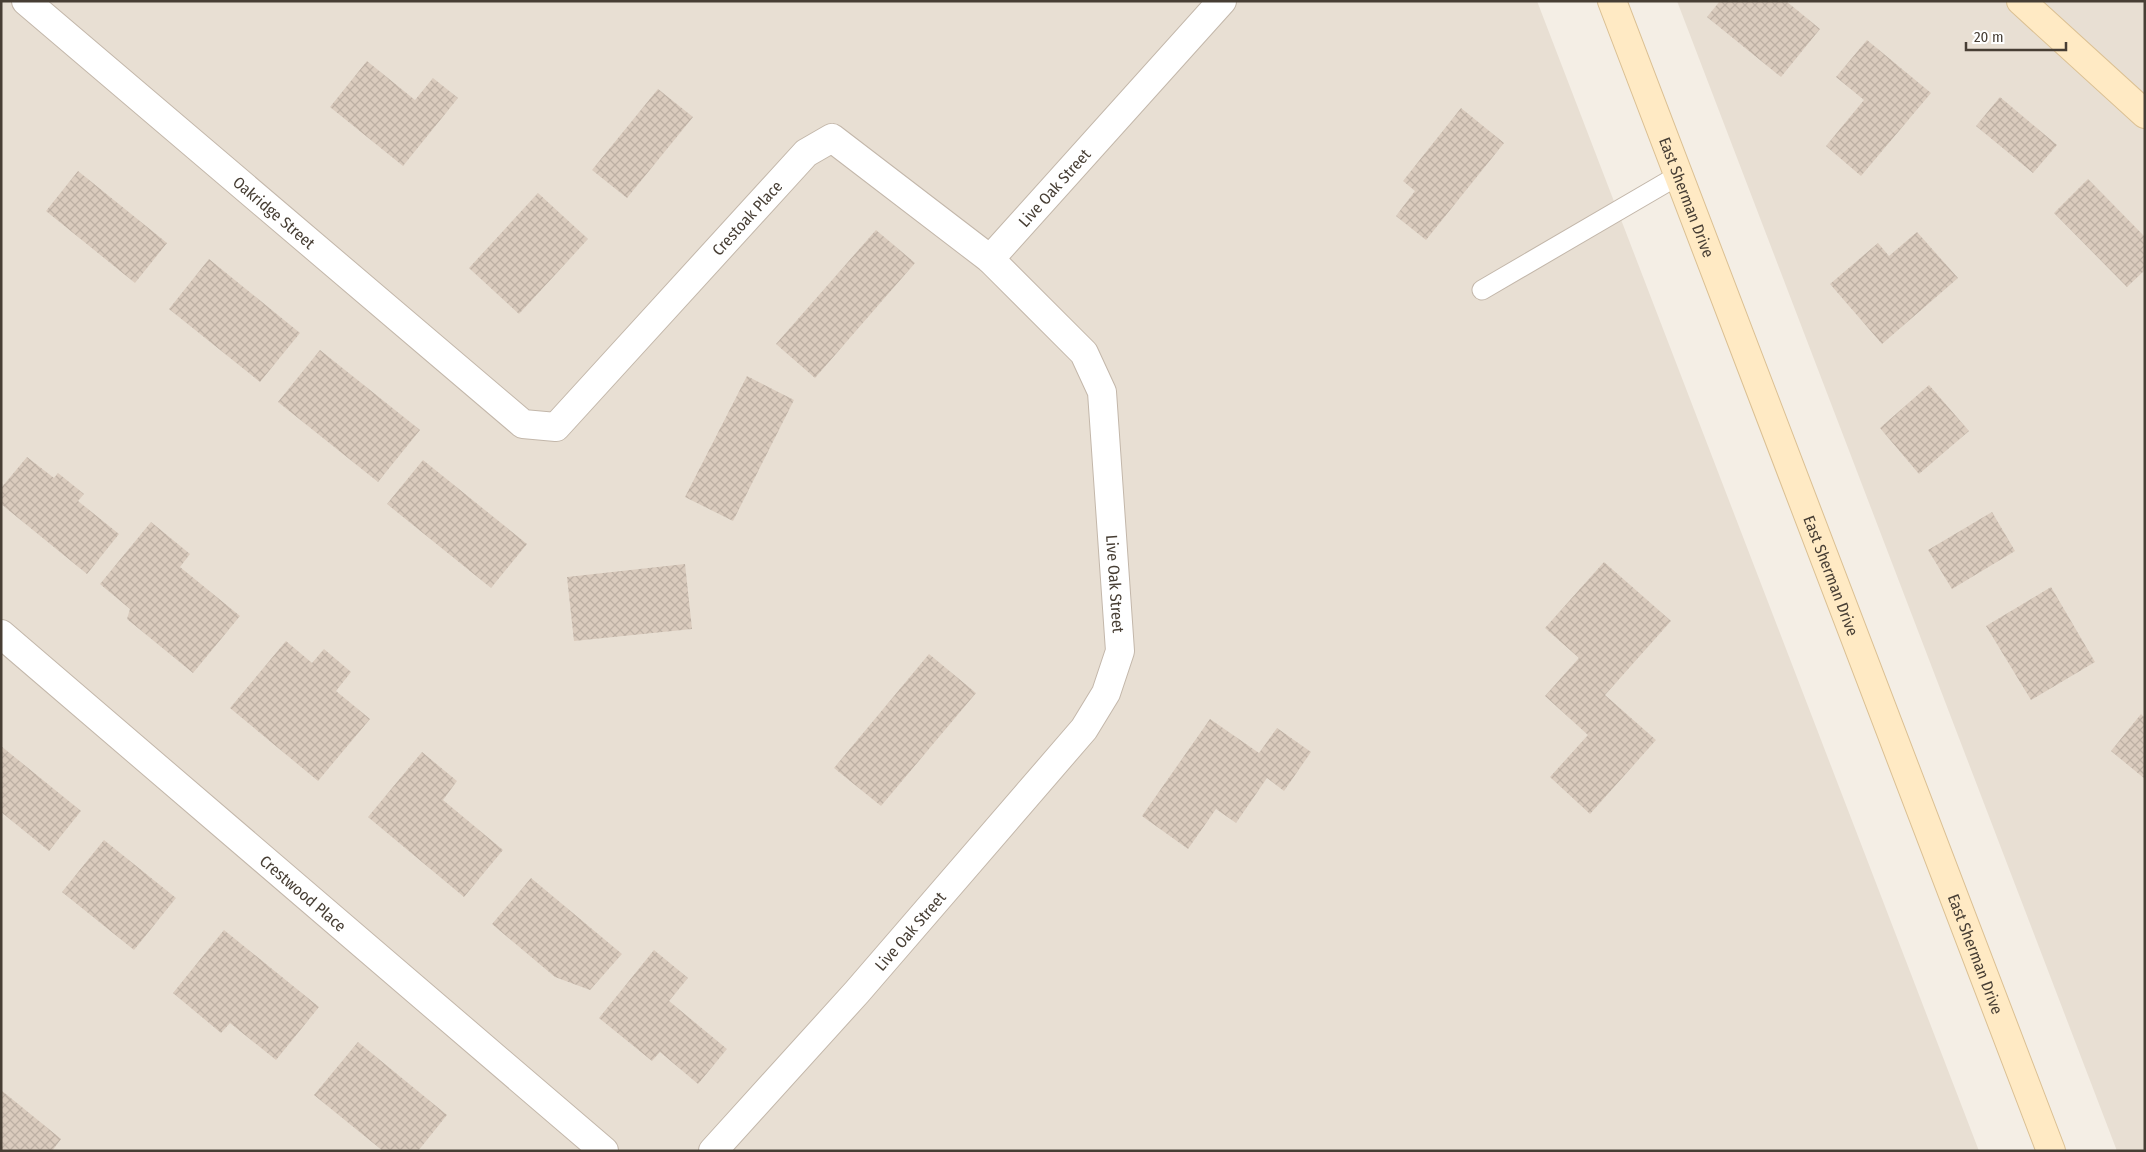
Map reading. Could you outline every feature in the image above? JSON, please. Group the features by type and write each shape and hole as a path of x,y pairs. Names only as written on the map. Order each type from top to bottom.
{"main road":[{"name":"East Sherman Drive","path":"1612,1 2051,1151"},
{"path":"2021,1 2145,114"}],"street":[{"name":"Oakridge Street","path":"26,1 523,424"},
{"name":"Live Oak Street","path":"728,1146 857,992 1084,729 1106,693 1120,651 1102,392 1084,353 990,259 1222,1"},
{"name":"Crestoak Place","path":"523,424 556,427 806,152 832,138 990,259"},
{"name":"Crestwood Place","path":"1,634 604,1151"}],"lane":[{"path":"1482,290 1679,175"}],"shaded area":[{"path":"1,1 1537,1 1979,1151 1,1151"},
{"path":"1677,1 2145,1 2145,1151 2117,1151"}],"building":[{"path":"1720,1 1786,1 1820,29 1781,77 1707,17"},
{"path":"1867,40 1931,93 1861,176 1826,146 1864,100 1836,77"},
{"path":"367,61 415,100 433,78 458,98 403,166 330,107"},
{"path":"658,89 693,117 627,198 592,170"},
{"path":"2000,97 2057,145 2033,173 1976,126"},
{"path":"1461,108 1504,143 1426,240 1396,216 1415,191 1403,181"},
{"path":"78,171 167,243 135,283 46,211"},
{"path":"2088,179 2145,237 2145,270 2127,287 2054,213"},
{"path":"538,193 588,239 519,314 469,268"},
{"path":"876,230 915,263 815,378 776,344"},
{"path":"1917,232 1958,278 1882,344 1830,284 1878,243 1889,256"},
{"path":"209,259 300,333 260,382 169,309"},
{"path":"320,350 420,430 378,482 278,402"},
{"path":"747,376 794,400 733,521 685,497"},
{"path":"1929,385 1969,431 1919,474 1880,428"},
{"path":"27,457 54,478 58,473 84,494 78,501 119,534 87,574 1,504 1,488"},
{"path":"423,460 527,544 491,588 387,504"},
{"path":"1992,512 2015,551 1952,589 1928,550"},
{"path":"151,522 190,554 180,567 240,616 193,673 127,619 130,609 100,584"},
{"path":"1604,562 1671,621 1605,695 1656,740 1590,814 1550,777 1588,735 1545,696 1579,658 1545,628"},
{"path":"685,564 692,629 574,641 567,577"},
{"path":"2051,587 2095,662 2031,700 1986,626"},
{"path":"286,641 312,663 324,649 351,672 336,691 370,719 318,781 230,708"},
{"path":"929,654 976,693 881,806 834,768"},
{"path":"2141,714 2145,718 2145,779 2111,751"},
{"path":"1210,719 1259,753 1277,728 1311,752 1284,791 1267,778 1236,823 1216,809 1188,849 1142,816"},
{"path":"1,746 81,811 49,851 1,812"},
{"path":"422,752 457,781 443,800 503,850 464,897 368,817"},
{"path":"104,840 176,898 134,950 62,892"},
{"path":"531,878 622,954 590,990 555,977 492,924"},
{"path":"224,930 319,1007 276,1060 230,1023 221,1033 173,993"},
{"path":"654,950 688,978 669,1001 727,1049 698,1084 660,1052 652,1061 599,1018"},
{"path":"358,1042 447,1115 418,1151 383,1151 314,1095"},
{"path":"1,1090 61,1139 52,1151 1,1151"}]}
